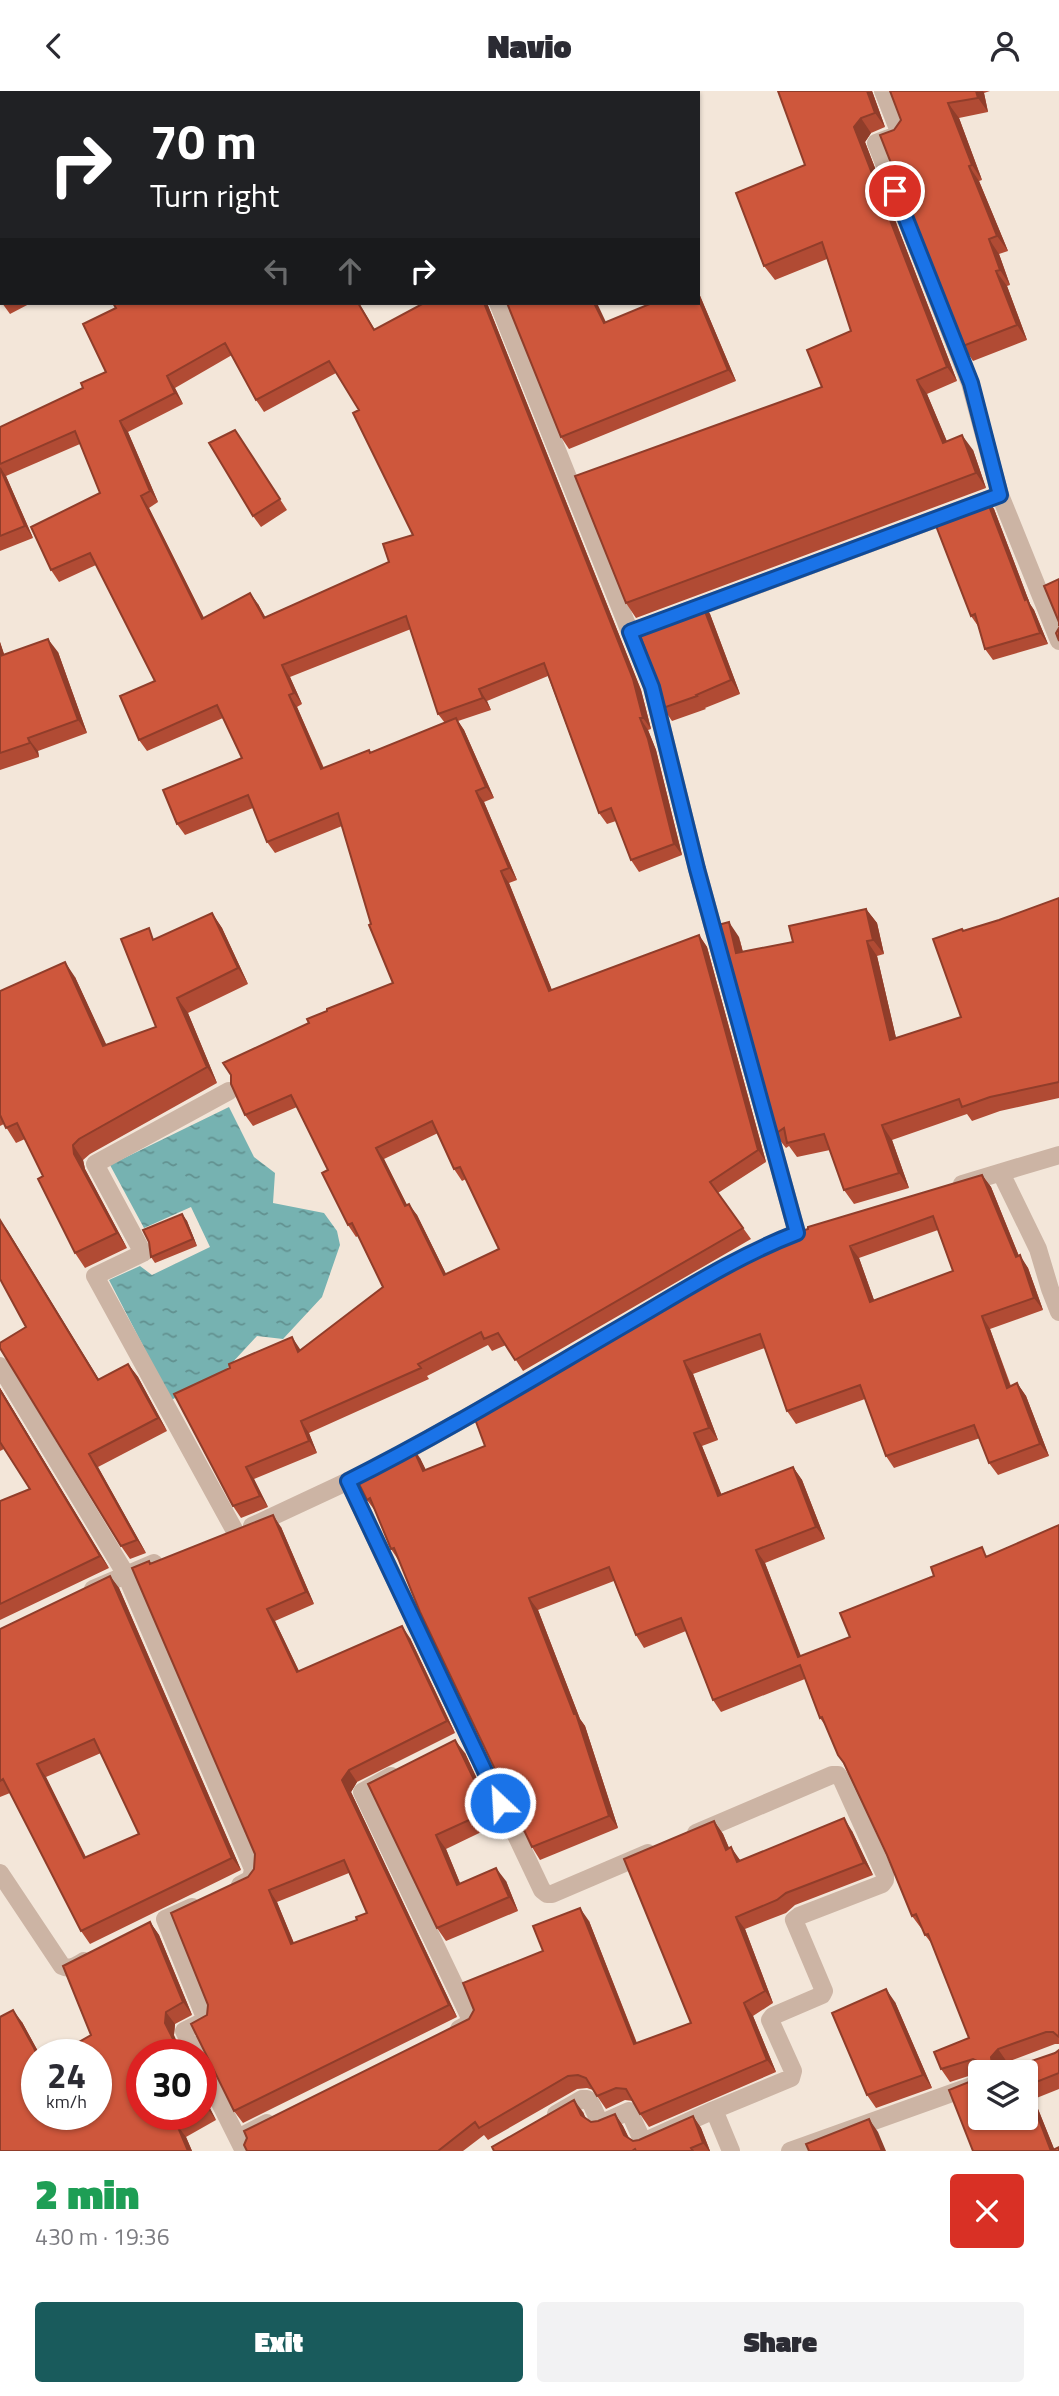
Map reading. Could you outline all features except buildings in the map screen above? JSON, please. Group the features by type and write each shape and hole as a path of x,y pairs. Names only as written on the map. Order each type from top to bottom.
{"street":[{"path":"883,91 901,134 876,143 971,383 1000,495 1059,641"},
{"path":"499,305 636,630 697,869 798,1233"},
{"path":"668,618 1000,495"},
{"path":"229,1091 95,1164 143,1253 95,1276 229,1535 417,1447 511,1391"},
{"path":"950,1188 1059,1155"},
{"path":"1001,1173 1038,1249 1059,1311"},
{"path":"0,1366 125,1573 253,1869 251,1879 226,1891"},
{"path":"348,1481 464,1740 542,1890 547,1894 832,1775 838,1775 842,1780 885,1875 882,1884 794,1920 824,1991 821,1995 773,2015 769,2020 793,2075 643,2142 629,2111 602,2123 587,2099 582,2099 537,2125"},
{"path":"75,1597 125,1573 174,1555"},
{"path":"412,1766 362,1792 472,2022 448,2035"},
{"path":"0,1873 62,1966 73,1968 96,1955"},
{"path":"188,2039 184,2031 206,2020 159,1922 202,1902"},
{"path":"790,2151 968,2087"},
{"path":"217,2097 241,2144 287,2114"},
{"path":"714,2111 731,2151"}],"water":[{"path":"229,1107 254,1157 275,1173 273,1203 324,1213 337,1231 340,1245 322,1297 283,1339 257,1336 219,1377 171,1400 109,1280 140,1266 152,1275 210,1247 191,1207 144,1228 110,1165"}],"route":[{"path":"500,1803 348,1481 417,1447 699,1281 761,1247 797,1233 697,869 652,687 630,632 1000,495 971,383 895,191"}]}
